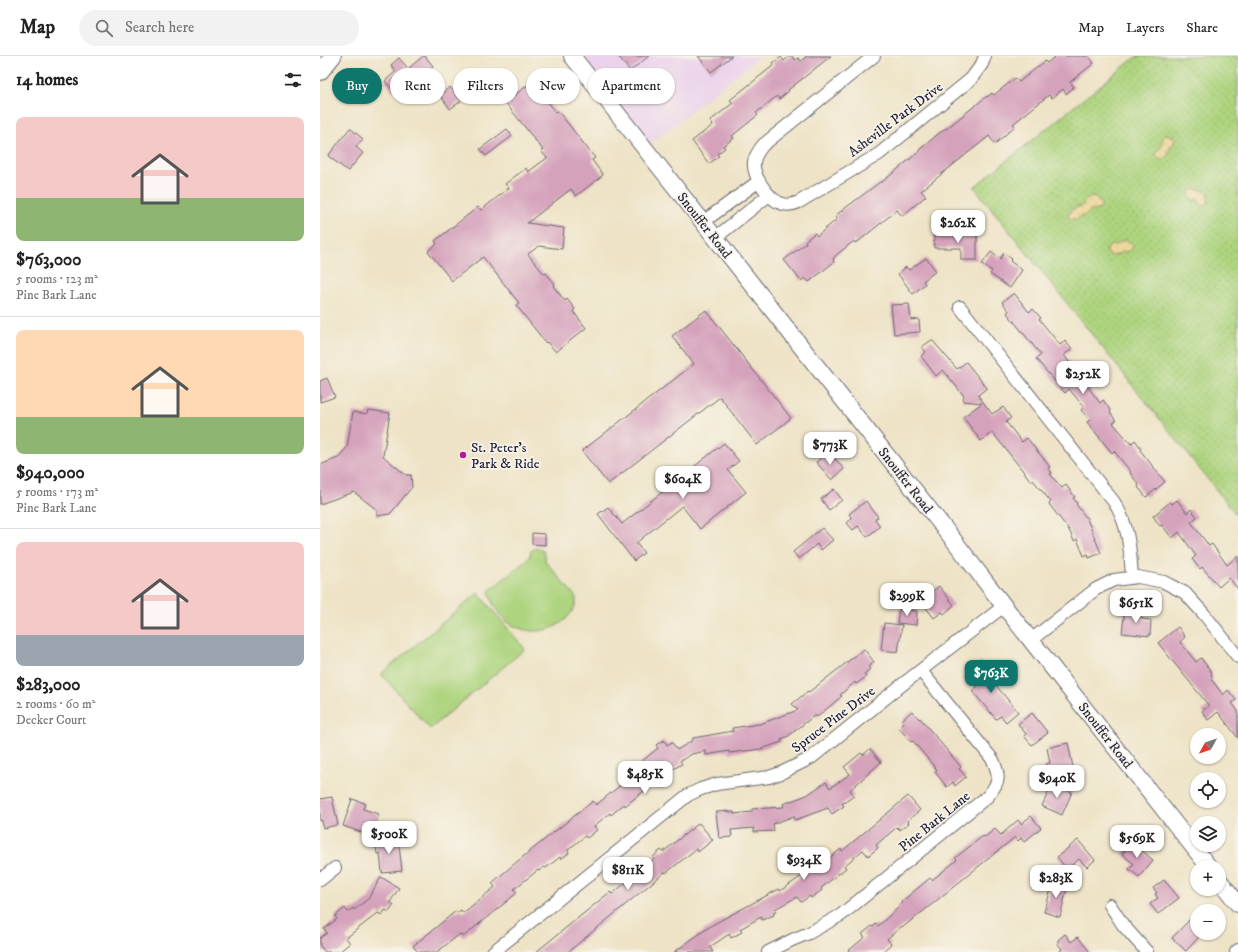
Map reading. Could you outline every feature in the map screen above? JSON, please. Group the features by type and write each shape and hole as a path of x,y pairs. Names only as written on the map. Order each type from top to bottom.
{"main road":[{"path":"320,72 333,56"},
{"name":"Snouffer Road","path":"572,56 1204,860"},
{"path":"1226,889 1238,904"}],"street":[{"name":"Asheville Park Drive","path":"874,56 763,146 755,156 755,175 770,195 780,203 786,205 793,204 805,199 879,154 971,79 982,64 985,56"},
{"path":"703,222 759,181"},
{"path":"715,238 770,195"},
{"path":"960,307 1117,506 1127,529 1132,576"},
{"path":"1031,640 1096,589 1114,580 1132,576 1144,577 1164,582 1185,594 1204,613 1238,657"},
{"name":"Spruce Pine Drive","path":"493,952 688,795 717,784 781,773 811,758 1004,606"},
{"name":"Pine Bark Lane","path":"768,952 810,933 841,915 988,796 996,785 998,780 998,772 994,760 921,670"},
{"path":"320,880 335,868"},
{"path":"1110,905 1123,925 1147,952"}],"shaded area":[{"path":"582,56 760,56 650,144 619,104 675,104 675,68 591,68"}],"green space":[{"path":"1137,56 1238,56 1238,517 974,187"},
{"path":"536,548 544,552 545,561 575,596 576,603 567,618 557,625 547,630 535,631 524,630 504,619 495,607 489,591 529,558 531,551"},
{"path":"478,593 525,649 430,729 381,674"}],"sand":[{"path":"1166,134 1173,136 1175,141 1170,148 1167,157 1161,160 1157,157 1156,153 1161,147 1163,138"},
{"path":"1194,189 1203,190 1208,193 1209,200 1206,205 1202,206 1198,200 1193,200 1190,198 1189,193"},
{"path":"1091,197 1096,198 1100,202 1101,206 1099,210 1090,211 1086,215 1081,216 1076,220 1069,218 1068,215 1072,209 1082,206 1085,201"},
{"path":"1126,240 1133,246 1131,250 1114,256 1107,253 1110,245 1116,245 1121,241"}],"building":[{"path":"423,56 425,56 433,66 431,68 409,68"},
{"path":"618,56 649,56 634,68 628,68"},
{"path":"698,56 732,56 711,72"},
{"path":"792,56 795,60 798,58 801,61 807,56 831,56 788,90 789,91 779,99 777,96 756,113 758,115 732,136 734,138 723,146 725,148 717,154 719,156 709,164 692,141 713,125 710,121 733,103 730,100 774,65 773,63 781,57 784,61"},
{"path":"1056,56 1088,56 1094,63 1070,82 1074,87 1066,94 1063,89 1052,98 1049,95 1013,124 1015,126 995,144 989,136 921,191 926,196 902,216 897,210 859,241 855,243 854,241 835,256 833,260 834,262 809,282 805,278 801,281 784,260 806,243 805,241 815,233 817,236 837,219 836,215 882,182 937,135 987,96 992,93 994,95 1015,78 1019,82 1045,61 1047,63"},
{"path":"399,58 408,68 394,68 391,65"},
{"path":"390,76 390,87 385,81"},
{"path":"526,86 526,104 550,104 556,112 558,111 595,158 592,160 603,175 576,196 571,189 527,223 564,228 562,249 539,246 528,254 544,274 546,273 555,284 553,286 565,301 567,299 575,309 573,311 586,328 556,352 547,342 546,343 516,305 519,303 483,257 452,281 428,251 437,244 435,241 478,207 481,210 509,188 505,184 526,168 528,172 547,158 541,151 543,150 507,104 518,104 518,92"},
{"path":"450,87 453,91 453,104 457,104 450,109 445,102 445,91"},
{"path":"350,128 363,139 356,147 363,153 348,171 328,156"},
{"path":"507,129 512,136 486,156 480,149"},
{"path":"934,233 977,234 977,260 961,260 961,248 934,248"},
{"path":"991,252 1000,259 1004,253 1012,259 1010,261 1022,270 1010,288 990,274 992,271 982,264"},
{"path":"926,258 936,271 923,281 925,284 913,294 898,274 906,267 909,270"},
{"path":"1014,293 1029,312 1033,309 1041,318 1039,319 1060,345 1065,341 1072,349 1064,355 1100,403 1103,400 1111,411 1110,412 1116,421 1113,423 1131,444 1135,440 1141,448 1140,450 1165,482 1146,497 1138,487 1139,485 1130,473 1131,472 1114,451 1112,453 1087,422 1090,420 1081,410 1084,407 1069,389 1065,393 1036,359 1041,355 1007,313 1009,311 1002,302"},
{"path":"909,304 911,320 919,319 920,332 894,334 891,305"},
{"path":"706,310 791,418 757,445 720,397 608,484 582,451 694,364 672,336"},
{"path":"930,341 933,341 957,369 966,362 987,388 978,395 992,414 1003,407 1011,418 1006,422 1022,442 1027,438 1050,467 1048,468 1052,473 1050,474 1062,488 1066,485 1075,497 1073,498 1077,503 1076,504 1087,519 1101,553 1089,558 1088,554 1084,556 1077,539 1074,541 1069,530 1049,504 1051,502 1033,480 1031,481 992,432 981,441 963,417 982,403 963,401 964,396 943,370 936,376 921,356 926,352 922,347"},
{"path":"327,378 335,397 320,402 320,381"},
{"path":"368,410 390,413 383,456 406,475 411,475 412,487 390,514 377,516 377,510 354,492 320,504 320,465 338,458 347,447 353,412 367,414"},
{"path":"724,443 739,461 728,470 746,492 700,529 682,506 636,543 644,553 634,561 598,514 608,507 622,524"},
{"path":"829,452 844,469 832,480 816,462"},
{"path":"834,489 842,500 829,510 821,499"},
{"path":"1177,500 1187,513 1191,509 1197,517 1191,522 1209,546 1212,544 1227,565 1238,556 1238,589 1229,578 1219,587 1202,567 1200,569 1192,559 1196,556 1179,532 1172,538 1162,525 1160,526 1153,516 1170,502 1172,504"},
{"path":"866,501 878,517 875,519 880,526 867,537 858,526 853,530 847,523 852,518 849,514"},
{"path":"822,528 833,540 821,550 817,544 799,559 793,552"},
{"path":"532,533 545,534 545,545 532,544"},
{"path":"939,586 954,605 944,614 942,612 934,618 921,601"},
{"path":"1125,608 1137,609 1136,617 1151,620 1150,636 1122,633"},
{"path":"899,609 917,611 916,625 897,623"},
{"path":"884,623 902,625 898,652 881,650"},
{"path":"1178,627 1185,637 1180,642 1196,662 1201,658 1212,673 1211,675 1213,677 1211,679 1223,695 1228,690 1236,700 1232,703 1238,711 1238,738 1218,712 1208,720 1202,711 1209,706 1158,643"},
{"path":"864,649 874,662 868,667 870,669 864,674 866,677 856,684 855,682 840,695 842,696 817,717 815,715 787,737 781,739 782,742 761,749 729,753 729,751 706,755 706,751 692,754 680,761 682,764 668,772 665,768 646,784 649,787 625,806 624,804 611,815 610,813 594,826 597,830 587,838 585,836 568,850 569,853 561,859 560,857 546,868 544,867 539,871 538,870 514,889 517,893 463,937 460,934 437,952 418,952 413,946 456,911 457,913 461,910 463,913 495,887 492,883 519,860 593,801 596,805 627,780 624,776 658,748 656,745 664,740 667,745 672,742 677,750 693,740 693,738 733,731 732,728 760,724 798,710 792,704"},
{"path":"981,662 996,681 994,683 1018,712 1006,722 1001,716 996,719 972,691 978,686 968,673"},
{"path":"912,711 919,719 920,718 961,767 959,769 966,777 955,786 953,782 947,787 935,772 937,770 913,741 911,742 899,728 904,723 902,720"},
{"path":"1032,713 1048,733 1032,745 1024,736 1026,734 1018,724"},
{"path":"1068,743 1074,772 1049,777 1046,764 1050,763 1047,748"},
{"path":"870,749 881,762 850,790 854,796 842,804 844,806 832,814 828,808 795,820 794,816 773,824 774,831 754,832 754,828 731,830 732,837 719,838 716,812 729,811 734,812 734,814 752,812 752,809 784,807 783,804 807,795 826,782 830,788 850,774 844,767 861,753 863,755"},
{"path":"1052,784 1072,792 1062,815 1042,806"},
{"path":"908,796 920,810 907,821 909,823 900,830 897,827 876,845 878,848 868,856 863,850 844,866 846,868 811,898 810,896 801,902 797,897 775,909 776,911 773,912 774,915 762,920 761,917 740,929 742,932 731,938 729,934 710,947 713,952 674,952 712,925 779,889 780,891 809,871 810,873 841,849 842,851"},
{"path":"332,797 338,825 323,828 322,820 320,821 320,799"},
{"path":"352,799 365,803 363,809 379,814 372,836 343,826"},
{"path":"1031,816 1041,828 1024,842 1021,838 1018,841 1015,837 931,905 903,927 902,926 887,939 891,944 882,952 847,952 865,937 862,934 876,924 878,926 899,907 898,906 902,903 901,902 930,878 932,880 957,860 955,858 983,836 985,837 995,829 1001,835 1018,820 1021,824"},
{"path":"699,823 713,840 698,852 696,849 666,873 665,872 568,952 536,952 610,892 612,894 628,881 626,878 637,869 639,872 654,859 653,857 661,850 663,852"},
{"path":"398,837 402,871 382,873 380,853 377,854 375,840"},
{"path":"1078,840 1095,860 1087,867 1079,859 1067,869 1057,857"},
{"path":"1132,842 1153,860 1139,877 1129,869 1134,864 1122,854"},
{"path":"381,877 399,888 390,902 394,905 389,912 385,910 382,915 378,913 346,938 350,943 339,952 325,952 320,946 320,938 327,933 324,929 337,919 335,916 345,908 348,912 353,908 354,910 368,899"},
{"path":"1054,880 1068,884 1060,917 1044,912"},
{"path":"1164,880 1179,898 1158,914 1150,904 1158,898 1155,894 1157,893 1153,888"},
{"path":"1190,919 1190,940 1196,940 1186,951 1172,938"},
{"path":"1065,934 1071,942 1078,937 1090,952 1059,952 1062,949 1058,944 1058,940"}],"place":[{"name":"St. Peter's Park & Ride","path":"463,455"}]}
